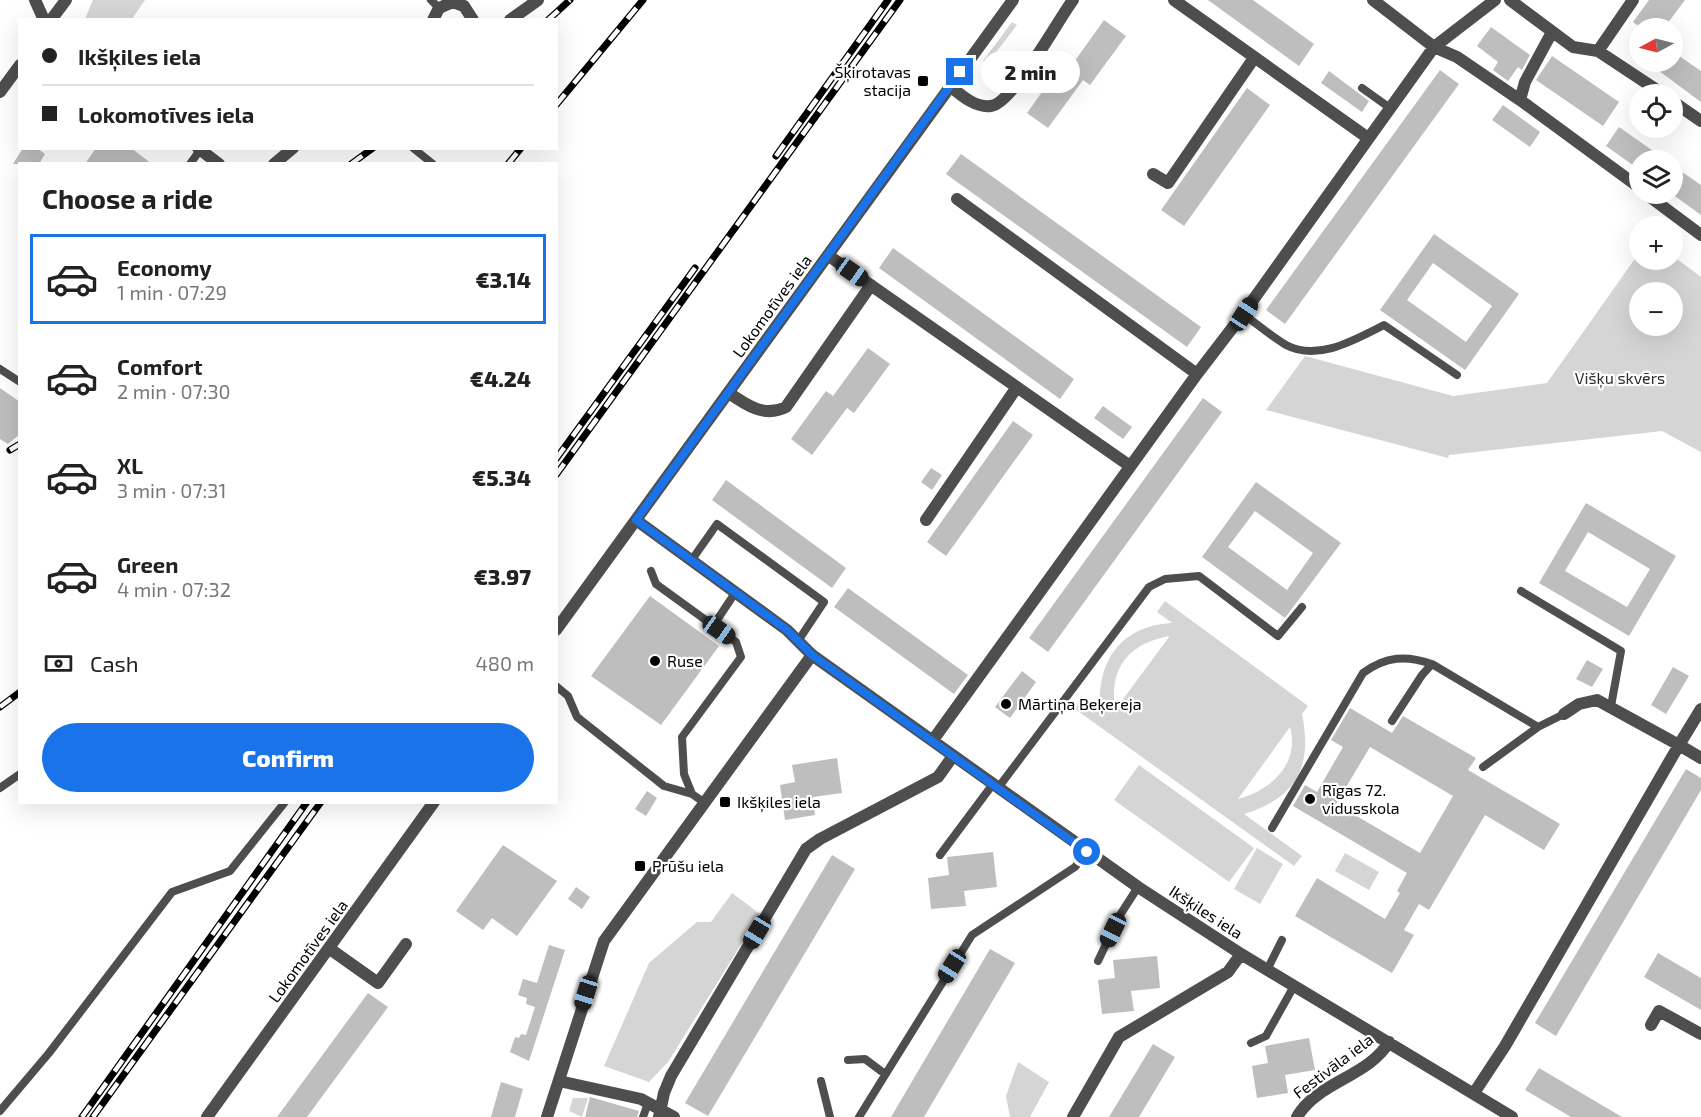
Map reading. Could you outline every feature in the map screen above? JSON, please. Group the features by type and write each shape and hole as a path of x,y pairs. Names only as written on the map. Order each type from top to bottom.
{"street":[{"path":"35,0 43,18"},
{"path":"52,18 66,0"},
{"path":"513,18 537,0"},
{"name":"Lokomotīves iela","path":"558,627 1013,0"},
{"path":"950,86 968,100 982,105 993,106 1005,98 1039,54 1072,0"},
{"path":"1174,0 1368,138"},
{"path":"1373,0 1434,47 1457,57 1520,100 1629,181"},
{"path":"933,740 1197,374 1244,314 1434,47 1495,0"},
{"path":"1510,0 1574,47 1598,51 1648,84"},
{"path":"1598,51 1633,0"},
{"path":"434,9 453,2 468,9 472,18"},
{"path":"1520,100 1525,82 1551,32"},
{"path":"1153,174 1168,183 1254,58"},
{"path":"0,92 18,68"},
{"path":"1683,109 1701,121"},
{"path":"200,150 216,162"},
{"path":"276,162 291,150"},
{"path":"1659,204 1701,235"},
{"path":"958,206 1197,374"},
{"path":"829,256 1130,466"},
{"path":"729,393 747,406 765,411 777,412 786,407 871,285"},
{"path":"926,520 1017,387"},
{"name":"Ikšķiles iela","path":"636,520 798,641 812,655 1138,888 1241,954 1512,1117"},
{"path":"548,1117 604,941 812,655"},
{"path":"1564,714 1579,704 1597,700 1701,758"},
{"path":"1473,1093 1505,1046 1701,709"},
{"path":"659,1113 671,1076 806,849 820,838 938,777 953,756"},
{"name":"Lokomotīves iela","path":"207,1117 433,804"},
{"path":"330,949 378,983 406,944"},
{"path":"1073,1117 1119,1037 1228,972 1241,954"},
{"path":"1651,1025 1659,1011 1701,1034"},
{"name":"Festivāla iela","path":"1297,1117 1302,1107 1313,1098 1377,1058 1389,1042"},
{"path":"559,1081 641,1099 648,1102 659,1113 674,1117"}],"lane":[{"path":"1362,88 1389,108"},
{"path":"415,150 430,162"},
{"path":"1244,314 1286,345 1308,350 1343,346 1384,325 1457,375"},
{"path":"0,369 18,381"},
{"path":"691,561 717,525 824,603 798,641"},
{"path":"651,571 656,584 736,642 741,657 682,737 684,774 692,794"},
{"path":"940,855 1149,586 1165,579 1199,576 1278,636 1302,607"},
{"path":"1521,591 1621,651 1611,706"},
{"path":"713,626 735,593"},
{"path":"1272,828 1363,673 1379,662 1412,657 1432,664 1538,727"},
{"path":"1392,722 1422,675 1432,664"},
{"path":"558,688 568,696 578,717 664,786 692,794 705,803"},
{"path":"1483,767 1538,727 1564,714"},
{"path":"0,788 18,775"},
{"path":"0,1111 49,1053 172,892 230,871 283,804"},
{"path":"858,1117 972,934 1075,867 1087,852"},
{"path":"1098,961 1120,915 1138,888"},
{"path":"1268,970 1282,940"},
{"path":"1251,1043 1266,1036 1294,986"},
{"path":"848,1060 865,1059 885,1074"},
{"path":"821,1081 830,1117"},
{"path":"644,1117 648,1102"}],"green space":[{"path":"93,0 145,0 133,18 85,18"},
{"path":"1012,22 1017,25 987,64 983,61"},
{"name":"Višķu skvērs","path":"1683,264 1701,277 1701,452 1662,431 1449,455 1448,458 1266,410 1305,356 1453,396 1547,383 1629,267 1629,270 1683,270"},
{"path":"1165,601 1308,706 1302,714 1305,750 1297,778 1277,799 1244,814 1302,856 1294,866 1075,709 1083,697 1100,709 1103,675 1116,649 1139,631 1172,623 1157,612","holes":["1169,637 1115,710 1115,682 1124,660 1142,645","1290,727 1291,753 1280,774 1261,789 1238,799"]},
{"path":"1139,765 1254,848 1229,882 1114,800"},
{"path":"1257,848 1283,864 1260,904 1234,889"},
{"path":"1345,853 1379,872 1369,890 1335,871"},
{"path":"732,893 760,914 668,1062 649,1082 604,1066 649,963 697,922 711,922"},
{"path":"1018,1062 1049,1082 1030,1117 1010,1117 1006,1096"},
{"path":"573,1098 588,1098 582,1117 569,1111"}],"building":[{"path":"1208,0 1253,0 1314,44 1299,66"},
{"path":"1649,0 1685,0 1672,18 1636,18"},
{"path":"1104,20 1126,36 1090,85 1083,80 1048,128 1027,113 1062,64 1069,69"},
{"path":"1491,27 1530,55 1522,70 1518,67 1508,81 1493,70 1498,62 1477,46"},
{"path":"1552,56 1619,102 1603,126 1536,80"},
{"path":"1683,59 1701,71 1701,102 1683,89 1683,84 1677,84 1660,72 1683,72"},
{"path":"1440,70 1459,84 1285,324 1266,310"},
{"path":"1329,71 1369,101 1362,112 1321,83"},
{"path":"1247,88 1270,105 1184,226 1161,210"},
{"path":"1503,105 1540,132 1530,147 1492,120"},
{"path":"1619,127 1629,134 1629,138 1635,138 1652,150 1629,150 1629,162 1606,146"},
{"path":"22,150 40,150 45,154 40,162 13,164"},
{"path":"95,150 134,150 149,162 86,162"},
{"path":"961,154 1201,327 1187,347 946,174"},
{"path":"1683,173 1701,185 1701,215 1683,202"},
{"path":"1434,234 1519,294 1465,370 1380,310","holes":["1433,263 1492,306 1466,342 1407,300"]},
{"path":"893,248 1074,379 1060,399 879,268"},
{"path":"868,348 890,364 854,413 847,408 812,455 791,439 826,391 833,396"},
{"path":"0,388 18,401 18,436 8,444 0,439"},
{"path":"1203,398 1222,412 1048,652 1029,638"},
{"path":"1103,406 1132,427 1123,439 1094,418"},
{"path":"1013,421 1033,435 946,556 927,542"},
{"path":"931,468 942,475 932,490 921,482"},
{"path":"726,480 846,568 832,588 712,500"},
{"path":"1256,482 1341,543 1285,618 1202,557","holes":["1255,511 1313,553 1287,590 1228,547"]},
{"path":"1586,503 1676,556 1629,636 1539,583","holes":["1588,532 1650,569 1627,607 1565,571"]},
{"path":"848,588 968,675 954,694 834,607"},
{"name":"Ruse","path":"650,596 719,646 661,725 591,676"},
{"path":"1587,660 1603,669 1592,687 1576,679"},
{"path":"1673,667 1689,676 1666,714 1651,705"},
{"path":"1022,671 1036,682 1010,718 995,707"},
{"path":"1350,708 1392,733 1403,716 1476,758 1468,770 1560,824 1544,850 1485,815 1429,910 1419,904 1404,930 1414,935 1392,973 1295,916 1317,878 1385,919 1400,893 1397,891 1407,873 1293,806 1305,785 1317,792 1343,747 1331,740","holes":["1370,747 1453,796 1420,853 1336,804"]},
{"path":"837,758 842,793 813,797 815,815 785,820 780,785 795,782 792,765"},
{"path":"1686,769 1701,778 1701,790 1556,1036 1535,1023"},
{"path":"647,791 657,798 646,816 635,809"},
{"path":"503,845 557,881 517,936 492,918 483,930 456,911"},
{"path":"993,852 997,887 964,891 966,906 931,909 928,878 949,875 947,857"},
{"path":"832,855 855,869 708,1116 685,1103"},
{"path":"576,887 590,897 582,909 568,899"},
{"path":"549,945 565,950 529,1061 510,1052 515,1037 519,1038 521,1034 526,1035 535,1007 526,1004 527,998 518,995 523,979 537,983"},
{"path":"990,949 1015,963 924,1117 891,1117"},
{"path":"1658,953 1701,978 1701,1010 1644,977"},
{"path":"1157,956 1160,988 1131,991 1134,1011 1102,1014 1098,980 1115,978 1113,960"},
{"path":"368,993 388,1007 307,1117 277,1117"},
{"path":"1309,1038 1315,1070 1285,1075 1288,1093 1257,1098 1252,1066 1268,1063 1265,1046"},
{"path":"1153,1044 1175,1057 1139,1117 1109,1117"},
{"path":"1539,1068 1622,1117 1571,1117 1525,1090"},
{"path":"501,1082 523,1089 515,1117 491,1117"},
{"path":"590,1097 639,1111 637,1117 585,1117"}],"railway":[{"path":"550,18 570,0"},
{"path":"558,103 643,0"},
{"path":"776,156 888,0"},
{"path":"558,472 900,0"},
{"path":"354,162 370,150"},
{"path":"510,162 519,150"},
{"path":"558,456 695,268"},
{"path":"10,450 18,445"},
{"path":"0,707 18,694"},
{"path":"82,1117 306,804"},
{"path":"93,1117 320,804"}],"place":[{"name":"Šķirotavas stacija","path":"923,81"},
{"name":"Ruse","path":"655,661"},
{"name":"Mārtiņa Beķereja","path":"1006,704"},
{"name":"Rīgas 72. vidusskola","path":"1310,799"},
{"name":"Ikšķiles iela","path":"725,802"},
{"name":"Prūšu iela","path":"640,866"}],"route":[{"path":"960,72 636,520 787,630 812,655 1087,852"}]}
